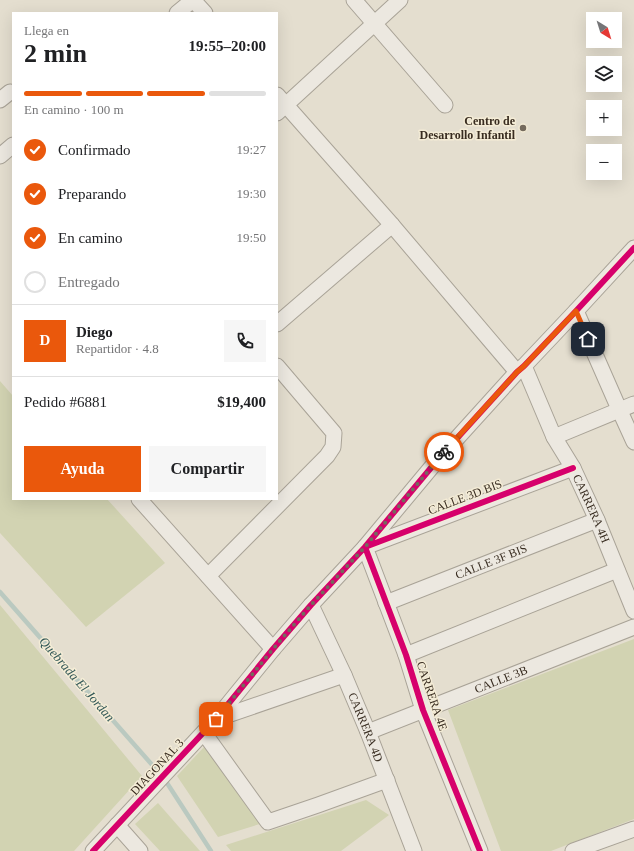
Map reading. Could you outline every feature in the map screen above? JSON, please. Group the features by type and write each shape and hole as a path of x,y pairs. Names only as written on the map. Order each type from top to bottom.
{"street":[{"path":"178,12 193,0 204,12"},
{"path":"354,0 445,105"},
{"path":"280,104 400,0"},
{"name":"CARRERA 4H","path":"280,104 392,225 521,369 554,437 573,468 634,611"},
{"path":"0,156 12,146"},
{"path":"278,323 392,225"},
{"name":"DIAGONAL 3","path":"93,851 204,733 273,649 311,605 365,547 440,457 634,248"},
{"path":"576,311 634,442"},
{"path":"208,576 327,456 333,447 334,433 278,367"},
{"path":"554,437 634,404"},
{"name":"CALLE 3D BIS","path":"365,547 573,468"},
{"path":"140,500 273,649"},
{"name":"CALLE 3F BIS","path":"386,603 596,520"},
{"name":"CARRERA 4E","path":"365,547 406,655 423,710 480,851"},
{"path":"406,655 617,570"},
{"name":"CARRERA 4D","path":"311,605 344,675 368,732 414,851"},
{"name":"CALLE 3B","path":"368,732 634,627"},
{"path":"216,719 344,675"},
{"path":"204,733 268,822 387,780"},
{"path":"117,826 140,851"},
{"path":"573,851 634,829"}],"green space":[{"path":"0,381 12,395 12,500 108,500 165,563 86,627 0,533"},
{"path":"0,605 142,776 74,851 0,851"},
{"path":"634,639 634,819 551,851 501,851 448,710"},
{"path":"204,747 263,823 218,837 177,776"},
{"path":"366,800 389,815 341,851 231,851 226,845"},
{"path":"158,803 200,851 160,851 135,824"}],"waterway":[{"name":"Quebrada El Jordan","path":"0,592 154,767"},
{"name":"Quebrada El Jordan","path":"167,783 211,851"}],"cycle path":[{"path":"93,851 216,719 273,649 311,605 365,547 440,457 517,372 634,248"},
{"path":"480,851 423,710 406,655 365,547 573,468"}],"way so far":[{"path":"216,719 273,649 311,605 365,547 444,452"}],"place":[{"name":"Centro de Desarrollo Infantil","path":"523,128"}],"route":[{"path":"444,452 517,372 576,311 588,339"}]}
